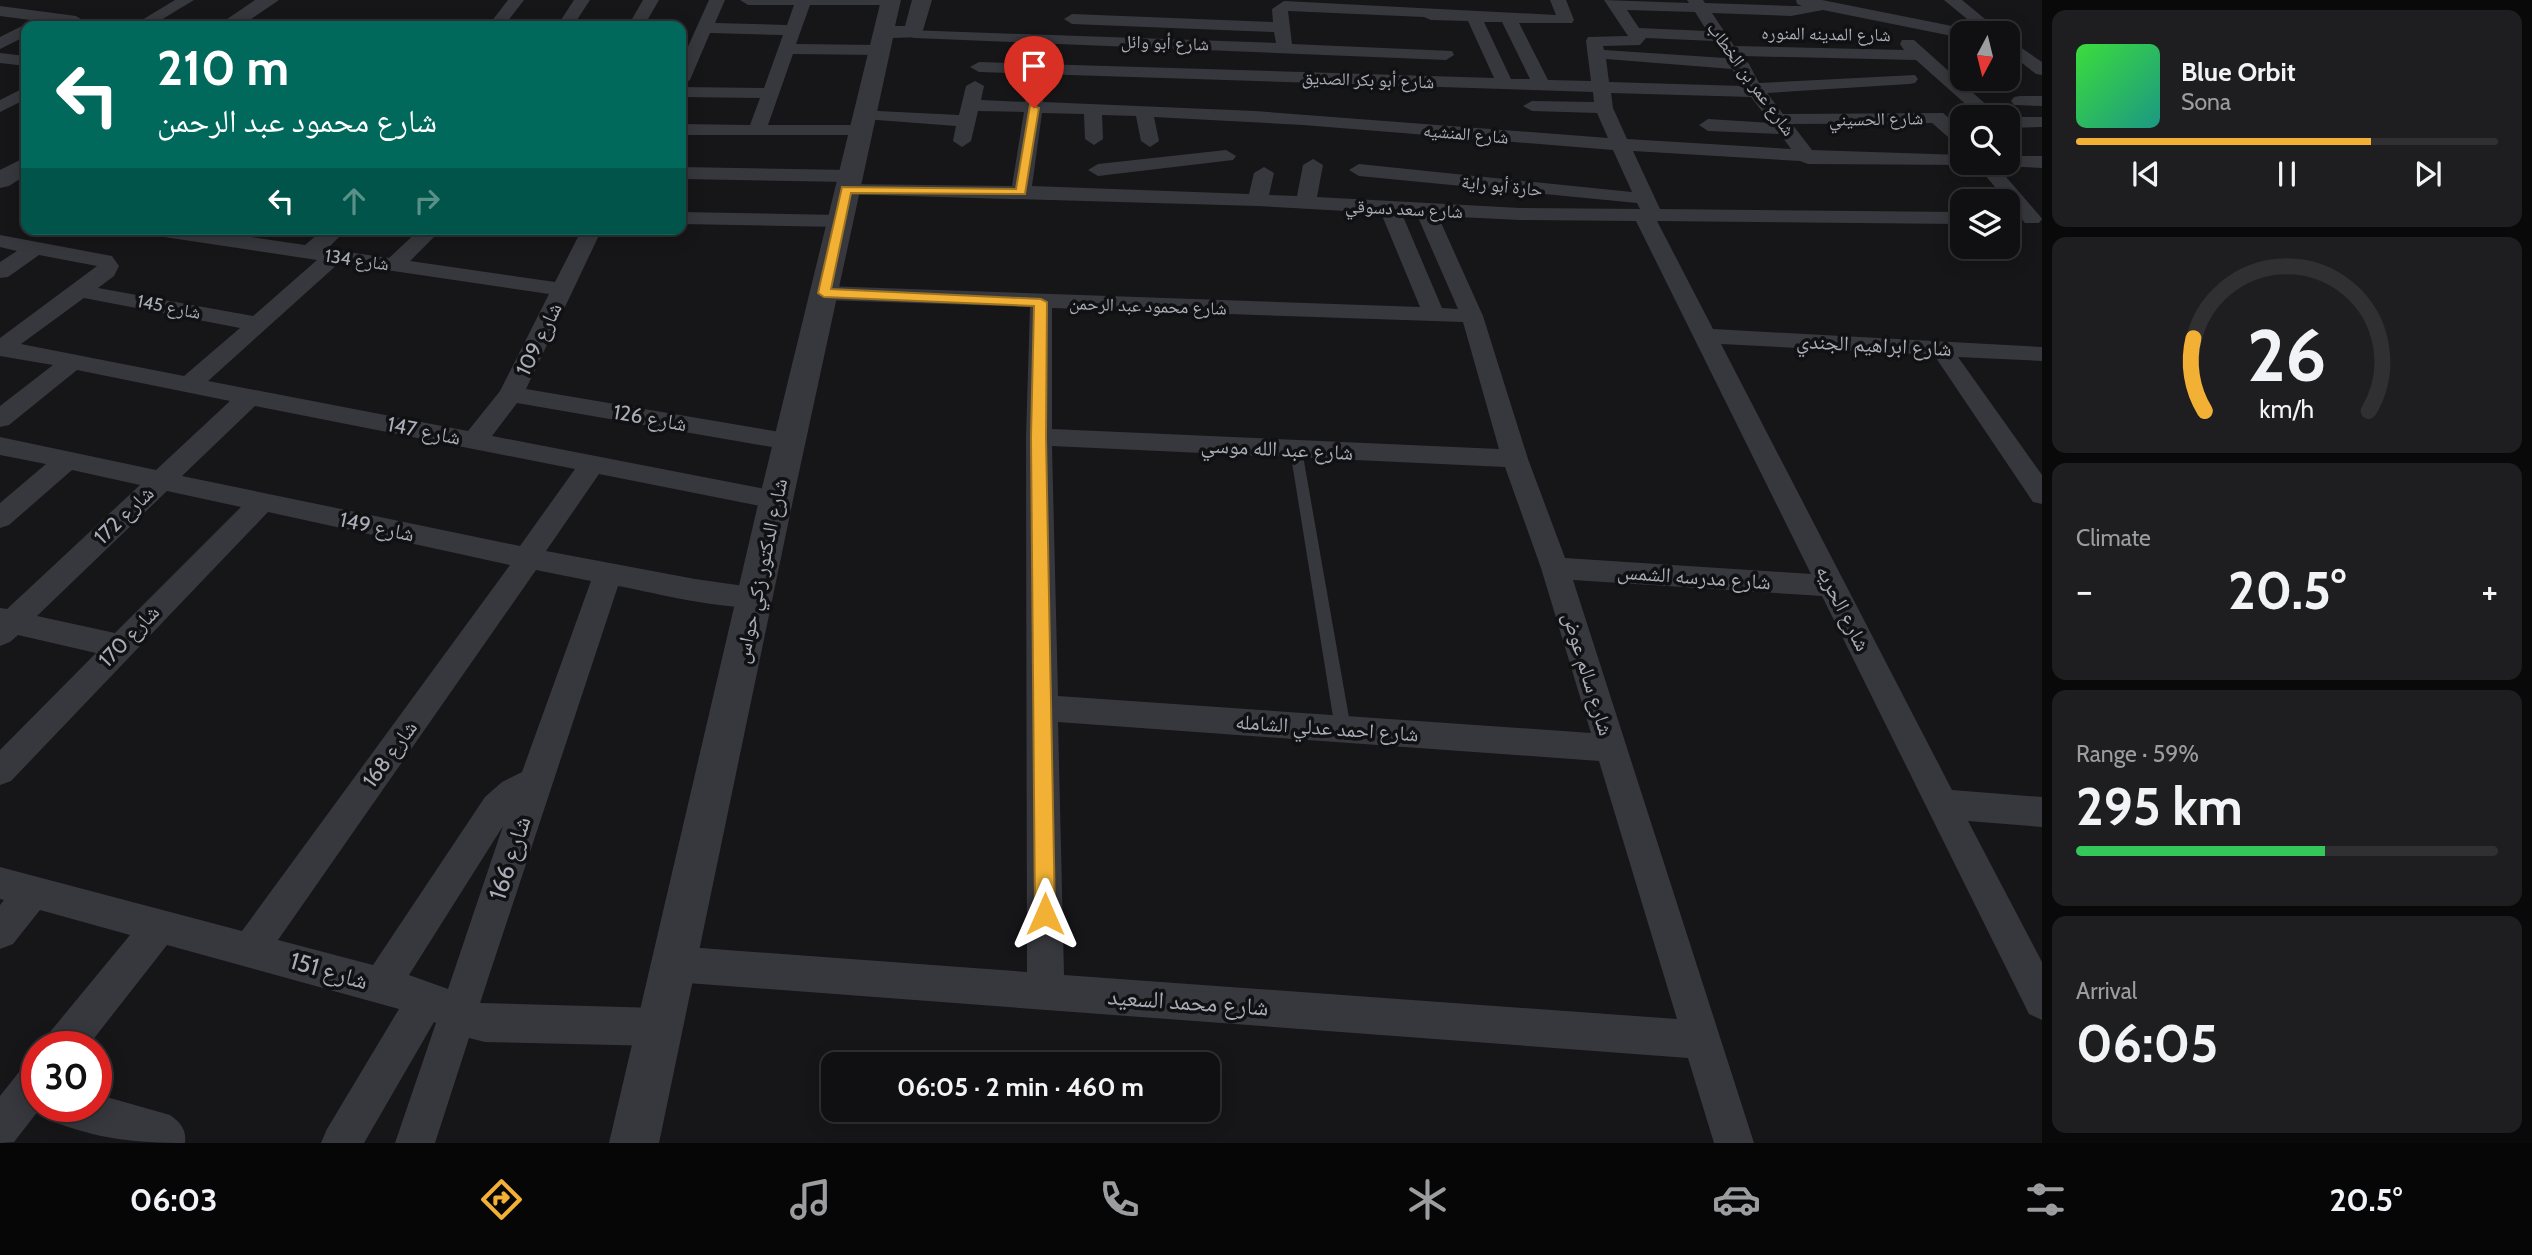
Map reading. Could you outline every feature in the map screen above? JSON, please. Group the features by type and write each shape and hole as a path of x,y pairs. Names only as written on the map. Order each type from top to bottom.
{"street":[{"path":"0,9 14,0"},
{"path":"149,21 185,0"},
{"path":"235,21 269,0"},
{"path":"254,21 289,0"},
{"path":"500,21 516,0"},
{"path":"568,21 582,0"},
{"path":"639,21 651,0"},
{"path":"686,62 717,0"},
{"path":"748,0 804,0 891,23"},
{"path":"757,131 804,0"},
{"name":"شارع الدكتور زكي حواس","path":"634,1143 862,122 891,23 922,0"},
{"path":"1070,39 1074,0"},
{"path":"1138,22 1141,0"},
{"path":"1798,0 1822,5 1886,29 1902,38 1977,105"},
{"path":"1952,0 1979,21"},
{"path":"1285,48 1279,6 1429,9 1474,17 1566,20 1554,2"},
{"path":"1622,14 1707,18 1802,11 1822,5"},
{"path":"0,9 76,21"},
{"path":"1429,9 1456,84"},
{"path":"1384,10 1394,53"},
{"path":"1622,14 1818,26"},
{"path":"1596,53 1594,40 1634,41 1638,38 1622,14"},
{"path":"41,21 49,17"},
{"path":"1474,17 1523,85"},
{"path":"1508,18 1523,85 1546,141"},
{"name":"شارع عمر بن الخطاب","path":"1707,18 1755,90 1808,158"},
{"path":"1072,19 1282,27"},
{"path":"787,49 891,23"},
{"name":"شارع أبو وائل","path":"891,23 986,36 1446,55"},
{"path":"704,28 793,30"},
{"path":"1886,29 1950,32"},
{"path":"962,141 986,36"},
{"path":"9,56 21,37"},
{"name":"شارع المدينه المنوره","path":"1596,53 1628,57 1735,58 1859,53 1920,55"},
{"name":"شارع الحريه","path":"1596,53 1604,108 1706,336 2042,1001"},
{"path":"1859,53 1884,80"},
{"path":"2020,55 2041,69"},
{"path":"1628,57 1633,88"},
{"name":"شارع أبو بكر الصديق","path":"979,66 1456,84 1755,90 1909,79"},
{"path":"2020,68 2041,69"},
{"path":"1021,192 1039,70"},
{"path":"1258,76 1260,97"},
{"path":"686,92 771,93"},
{"path":"2020,101 2042,101"},
{"path":"1532,106 1604,108"},
{"name":"شارع المنشيه","path":"686,130 757,131 1034,108 1351,123 1483,147 1546,141 1808,158 1950,161"},
{"path":"1093,110 1096,195"},
{"path":"1144,112 1150,141"},
{"path":"1223,116 1223,136"},
{"name":"شارع الحسيني","path":"1707,125 1937,117 1950,128"},
{"path":"2020,123 2042,122"},
{"path":"1483,147 1493,185"},
{"path":"0,166 21,153"},
{"path":"1096,153 1226,156"},
{"path":"2020,162 2042,162"},
{"path":"1306,203 1314,166"},
{"path":"0,181 21,167"},
{"path":"1432,211 1434,169"},
{"name":"حارة أبو راية","path":"1359,170 1434,169 1493,185 1647,209"},
{"path":"1258,200 1264,173"},
{"path":"686,174 845,195"},
{"path":"1995,175 2037,219"},
{"name":"شارع سعد دسوقي","path":"845,195 1021,192 1258,200 1432,211 1647,209 1950,218"},
{"path":"686,217 845,195"},
{"path":"1390,209 1434,315"},
{"name":"شارع سالم عوض","path":"1432,211 1472,316 1515,458 1555,568 1734,1143"},
{"name":"شارع 134","path":"242,235 310,253 562,290"},
{"path":"310,253 330,235"},
{"path":"394,265 426,235"},
{"name":"شارع 109","path":"474,441 511,394 589,235"},
{"path":"0,241 104,261 108,265 99,277 1,349"},
{"path":"0,272 35,248"},
{"path":"189,385 334,256"},
{"name":"شارع 145","path":"80,291 258,324"},
{"name":"شارع محمود عبد الرحمن","path":"824,293 1472,316"},
{"path":"1041,302 1039,437 1046,992"},
{"name":"شارع ابراهيم الجندي","path":"1706,336 2042,354"},
{"name":"شارع 147","path":"1,349 776,500"},
{"path":"1941,349 2042,495"},
{"path":"0,419 73,362"},
{"name":"شارع 126","path":"511,394 789,441"},
{"name":"شارع 172","path":"4,624 249,397"},
{"name":"شارع عبد الله موسي","path":"1039,437 1515,458"},
{"name":"شارع 149","path":"0,446 608,574 695,590 756,597"},
{"path":"0,517 66,461"},
{"name":"شارع 168","path":"250,949 593,464"},
{"name":"شارع 170","path":"0,771 261,503"},
{"name":"شارع مدرسه الشمس","path":"1555,568 1832,586"},
{"name":"شارع 166","path":"415,1143 442,1007 535,781 608,574"},
{"path":"4,624 119,646"},
{"name":"شارع احمد عدلي الشامله","path":"1043,708 1611,748"},
{"path":"381,986 497,807 514,792 535,781"},
{"path":"1942,804 2042,812"},
{"path":"0,932 17,888"},
{"name":"شارع 151","path":"17,888 381,986 485,1023 659,1027"},
{"path":"76,1031 160,926"},
{"name":"شارع محمد السعيد","path":"674,964 1702,1040"},
{"path":"341,1143 442,1007"},
{"path":"0,1128 21,1105"},
{"path":"112,1118 156,1129 166,1136 165,1143"}],"lane":[{"path":"1296,450 1343,729"}],"route":[{"path":"1034,108 1021,192 846,190 824,293 1041,302 1039,437 1045,914"}]}
